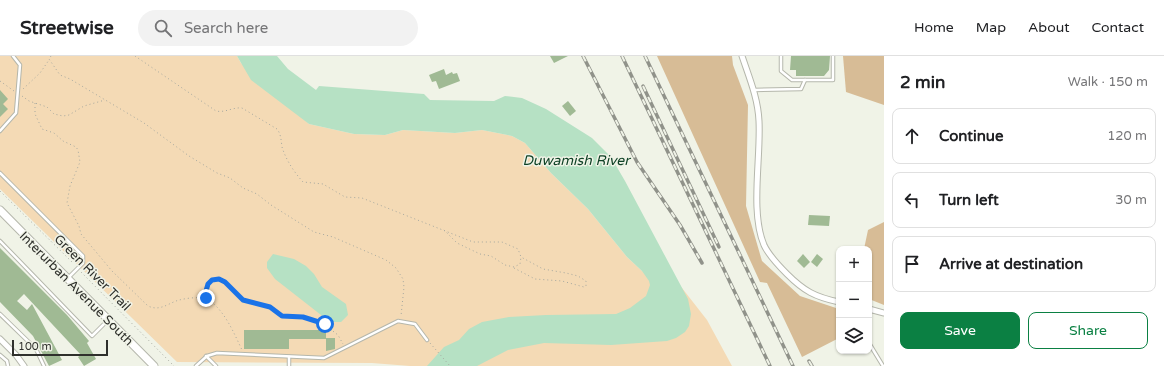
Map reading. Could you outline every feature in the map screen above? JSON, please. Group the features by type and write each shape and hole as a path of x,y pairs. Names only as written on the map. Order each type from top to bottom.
{"main road":[{"name":"Interurban Avenue South","path":"0,210 154,366"}],"street":[{"path":"742,56 753,90 759,120 758,217 765,246 782,270 801,288 814,296 836,301"},
{"path":"872,310 884,313"},
{"path":"0,339 16,355 24,366"}],"lane":[{"path":"0,131 15,116 20,65 13,56"},
{"path":"781,56 781,71 792,80 833,80 833,56"},
{"path":"753,90 801,89 806,80"},
{"path":"0,173 83,256 83,263 68,278"},
{"path":"0,241 92,336 109,320"},
{"path":"0,314 36,350 44,366"},
{"path":"196,366 206,356 217,353 324,358 400,320 415,324 427,340"},
{"path":"872,348 883,366"},
{"path":"0,355 7,361 8,366"},
{"path":"206,356 216,366"},
{"path":"289,356 289,366"}],"path":[{"path":"18,93 40,73 51,56"},
{"path":"135,56 216,111 220,112 237,107 242,108 277,129 280,132 286,155 296,174 303,182 323,184 345,197 362,198 473,242 502,242 518,248 521,257 520,264 514,267"},
{"path":"49,60 60,75 70,79 144,123 189,156 218,173 230,178 243,188 257,194 271,205 314,232 333,237 386,260 396,268 403,279 404,287 400,320"},
{"path":"0,81 9,89 18,93 25,99 47,107 54,114 63,116 69,115 84,106 105,100"},
{"path":"35,103 35,114 42,129 54,133 63,141 76,147 78,150 79,166 70,186 67,203 79,226 81,234 112,271 148,306 158,308 178,301 204,298 215,305 226,318 244,354"},
{"name":"Green River Trail","path":"0,191 174,366"},
{"path":"443,229 457,243 514,267 535,279 562,282 584,287 586,286 586,280 578,276 543,269 521,257"},
{"path":"204,298 208,284 212,280 219,279 225,282 247,302 270,307 282,316 303,317 325,324 338,335 345,348"},
{"path":"427,340 450,366"}],"shaded area":[{"path":"0,56 237,56 241,63 309,124 354,134 385,135 403,130 455,133 482,130 512,136 525,143 551,173 588,209 627,257 642,271 682,288 707,320 732,366 410,366 372,363 177,362 0,189"},
{"path":"657,56 732,56 733,65 748,105 746,206 762,261 800,296 836,308 836,340 802,357 767,283 760,282"},
{"path":"843,56 884,56 884,105 846,92"},
{"path":"884,222 884,305 872,300 872,246 865,246 868,230"}],"water":[{"name":"Duwamish River","path":"237,56 277,56 288,69 316,90 319,86 424,94 430,100 494,101 505,96 522,98 546,109 592,138 611,157 688,299 691,314 689,326 685,332 676,338 667,341 611,345 544,343 508,350 477,366 427,366 444,347 459,340 469,329 482,322 509,317 616,314 630,308 646,296 650,285 649,281 642,271 627,257 588,209 551,173 525,143 512,136 482,130 455,133 403,130 385,135 354,134 309,124 251,80"},
{"path":"273,254 294,259 306,266 314,274 322,287 346,304 348,315 341,322 330,322 275,279 267,268 267,262"}],"building":[{"path":"550,56 568,56 554,63"},
{"path":"791,56 830,56 829,70 824,76 796,76 796,70 790,70"},
{"path":"444,69 446,75 452,72 453,74 457,73 460,81 439,89 436,81 432,82 429,75"},
{"path":"0,90 8,99 3,104 8,109 0,117"},
{"path":"568,101 576,111 570,116 562,106"},
{"path":"809,215 830,216 829,226 808,225"},
{"path":"0,248 67,315 89,341 87,343 96,359 84,366 78,357 81,355 24,294 17,301 27,310 32,304 62,360 49,366 33,336 0,302"},
{"path":"803,254 810,262 804,268 797,261"},
{"path":"817,254 823,259 817,267 811,262"},
{"path":"244,330 326,330 326,339 289,339 289,349 244,349"},
{"path":"326,338 335,338 335,349 326,351"}],"railway":[{"path":"583,56 637,162 680,225 702,263"},
{"path":"622,56 770,366"},
{"path":"645,56 793,366"},
{"path":"643,86 719,247"},
{"path":"809,361 812,366"}],"route":[{"path":"206,298 204,298 208,284 214,279 219,279 225,282 243,300 247,302 270,307 282,316 293,318 303,317 325,324"}]}
